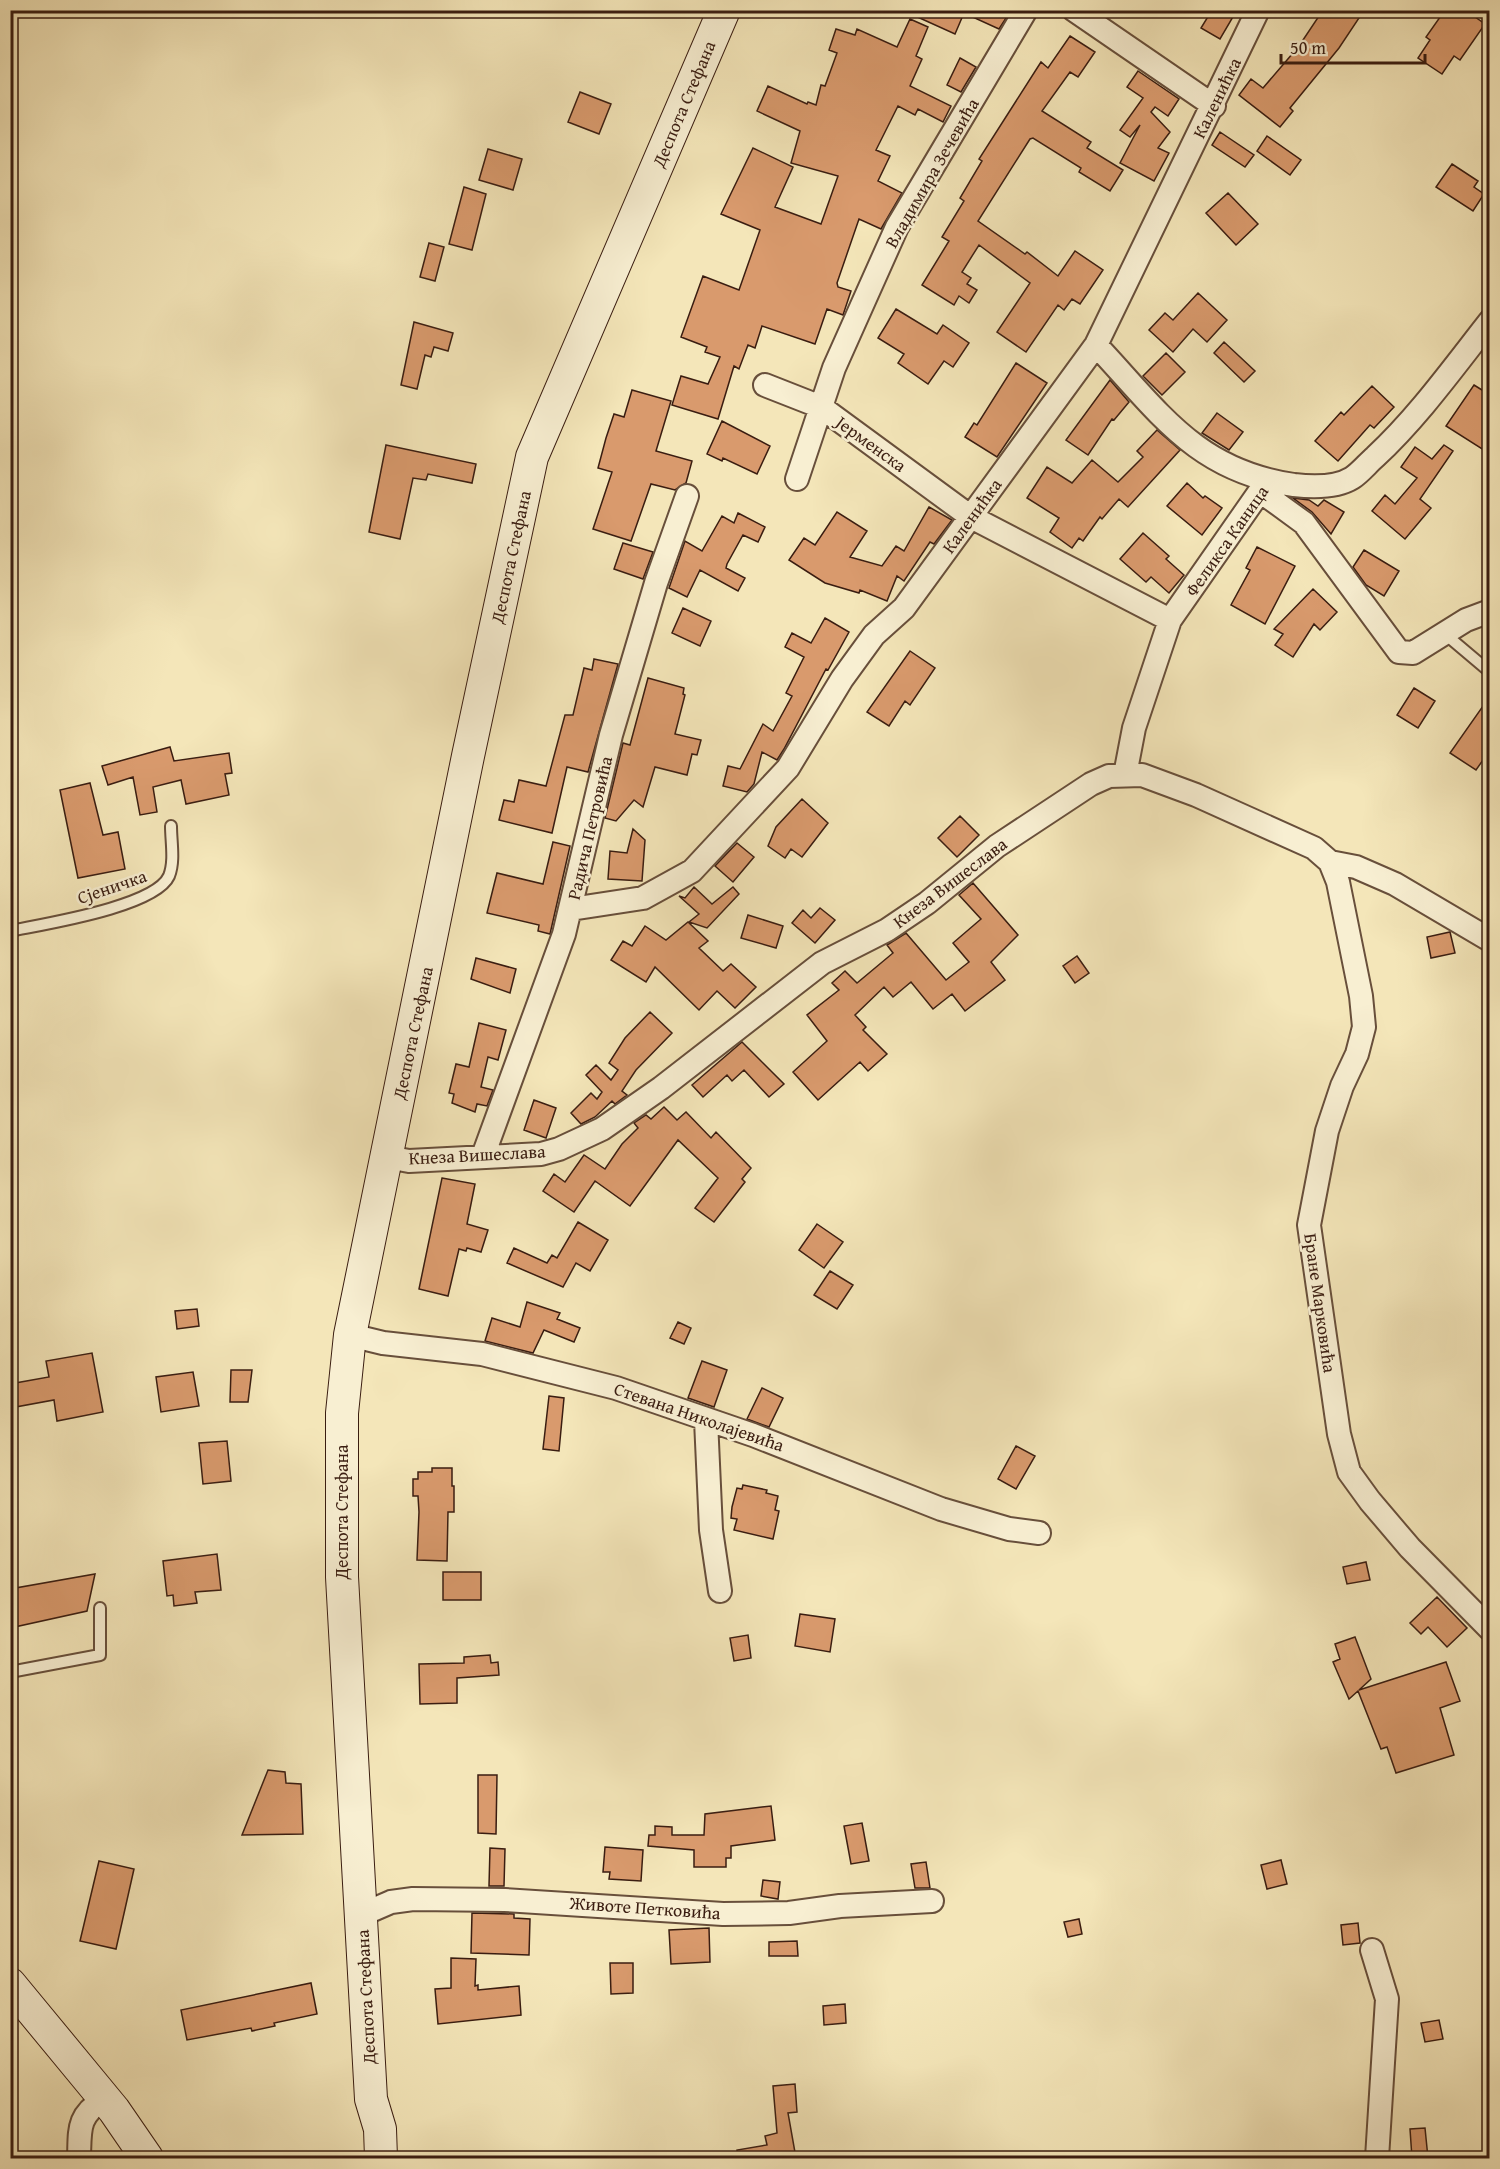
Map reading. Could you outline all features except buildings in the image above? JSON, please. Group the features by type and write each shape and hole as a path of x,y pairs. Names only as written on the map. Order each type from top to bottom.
{"main road":[{"name":"Деспота Стефана","path":"381,2158 380,2129 371,2099 342,1577 342,1413 350,1335 468,756 532,457 724,10"},
{"path":"13,1991 104,2099 147,2158"},
{"name":"Деспота Стефана","path":"362,2158 367,2112 371,2099"}],"street":[{"name":"Владимира Зечевића","path":"796,479 834,368 897,227 1026,10"},
{"path":"1074,10 1214,106"},
{"name":"Каленићка","path":"571,909 643,898 692,871 716,848 788,768 842,679 874,635 904,608 1095,345 1214,106 1258,10"},
{"name":"Феликса Каница","path":"1125,775 1134,728 1170,620 1263,486 1328,486 1351,479 1401,433 1490,321"},
{"path":"1095,345 1185,441 1218,463 1263,486 1304,523 1399,652 1413,653 1466,620 1490,611"},
{"name":"Јерменска","path":"765,385 821,407 971,516 1170,620"},
{"name":"Радича Петровића","path":"483,1156 571,909 611,735 656,582 687,496"},
{"name":"Кнеза Вишеслава","path":"387,1157 409,1161 541,1154 559,1149 602,1129 661,1088 822,963 887,930 927,903 997,846 1090,784 1109,776 1142,775 1188,792 1314,848 1330,862 1356,867 1395,884 1490,940"},
{"name":"Бране Марковића","path":"1330,862 1338,882 1361,996 1364,1027 1357,1054 1342,1086 1327,1131 1309,1225 1339,1434 1349,1472 1370,1502 1410,1548 1490,1629"},
{"name":"Стевана Николајевића","path":"350,1335 383,1343 482,1354 616,1388 824,1462 941,1509 1009,1529 1039,1533"},
{"path":"706,1420 711,1530 720,1591"},
{"name":"Животе Петковића","path":"361,1915 391,1902 413,1899 505,1900 723,1914 789,1913 840,1906 932,1901"},
{"path":"1372,1950 1387,1999 1377,2158"},
{"path":"79,2158 80,2128 84,2116 91,2107 104,2099"}],"lane":[{"path":"1445,634 1490,672"},
{"name":"Сјеничка","path":"10,931 101,912 142,898 161,888 172,866 171,826"},
{"path":"10,1672 100,1655 100,1608"}]}
